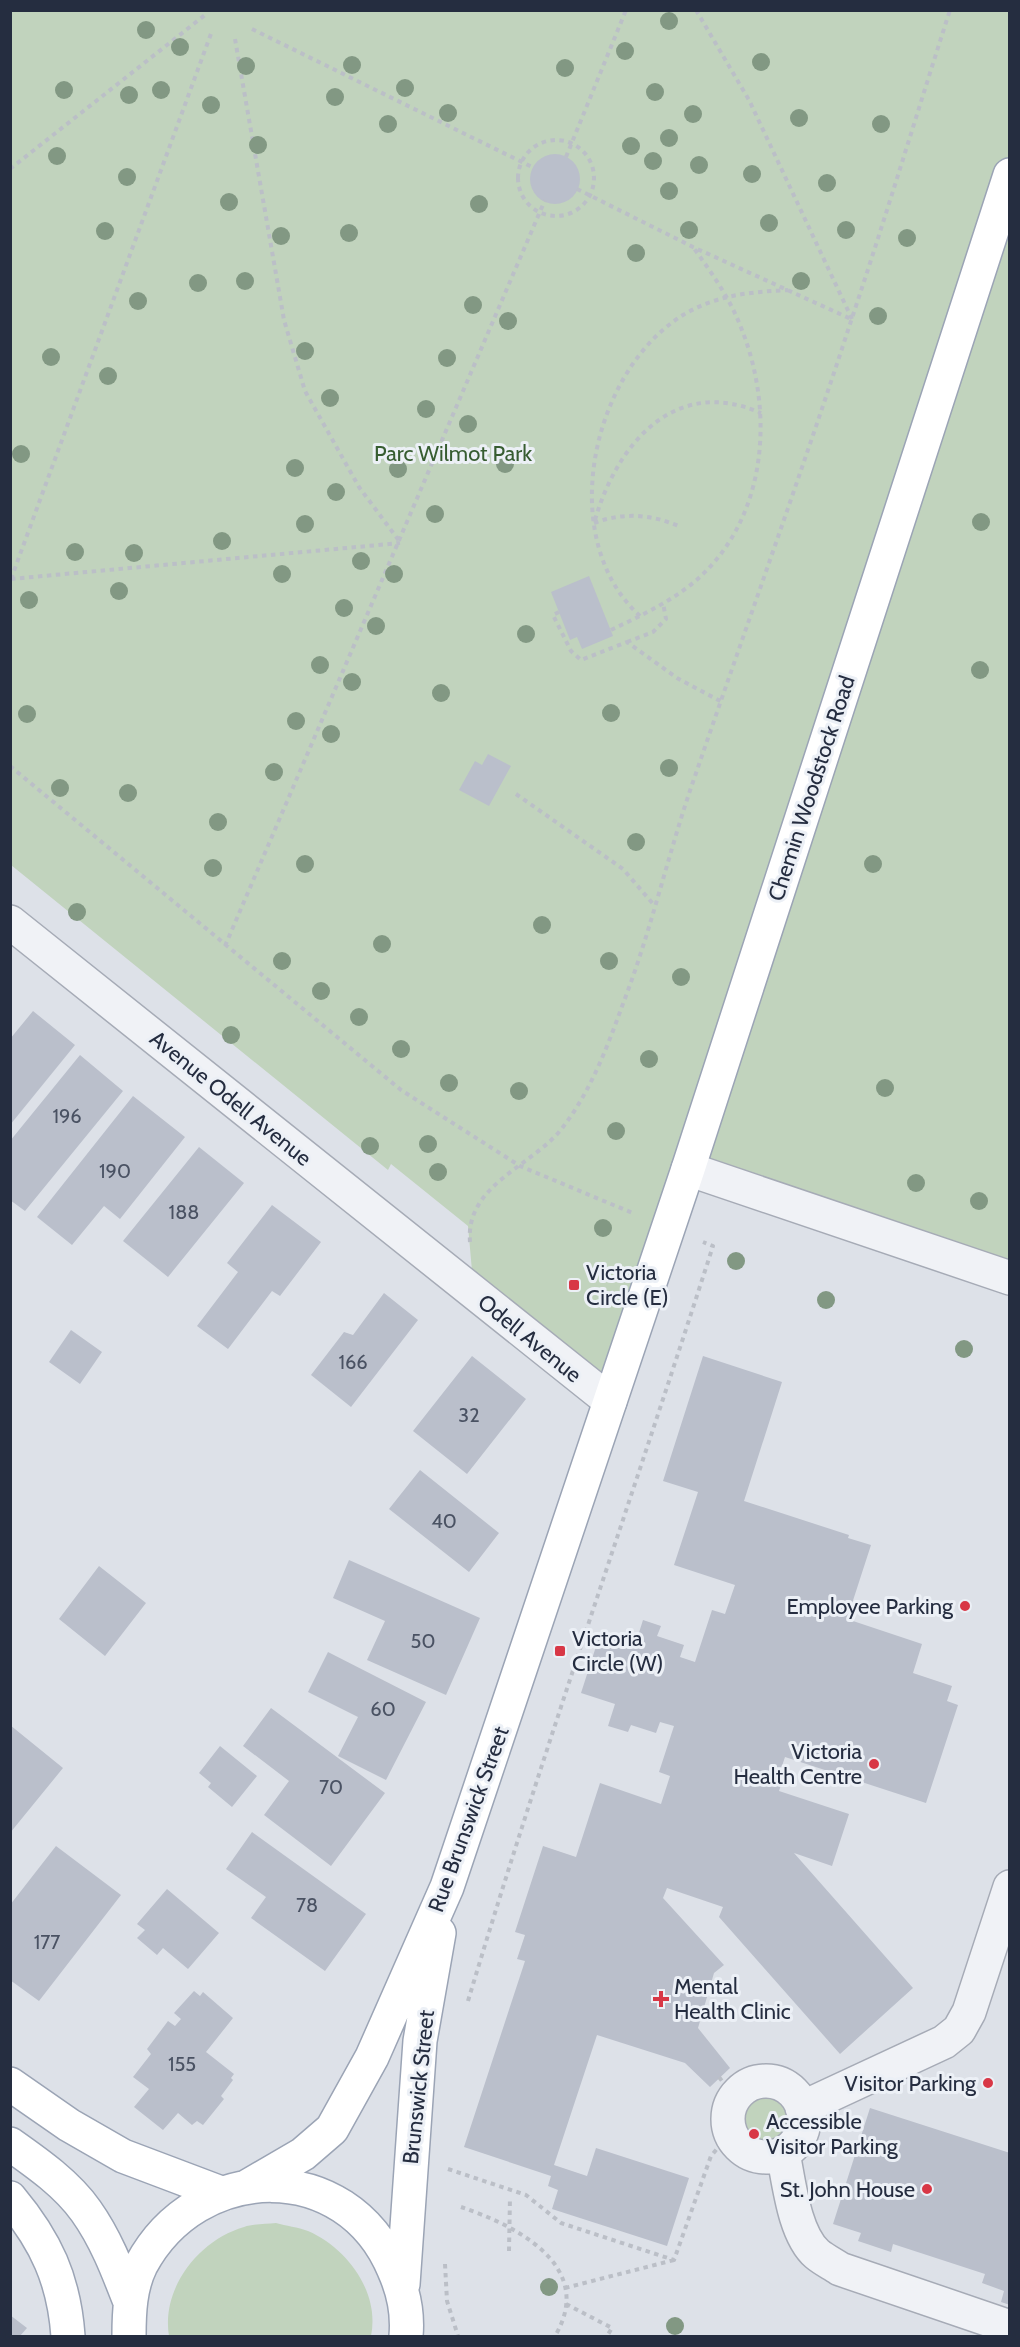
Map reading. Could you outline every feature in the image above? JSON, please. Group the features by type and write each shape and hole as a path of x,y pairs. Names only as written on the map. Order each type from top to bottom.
{"main road":[{"name":"Chemin Woodstock Road","path":"610,1401 688,1169 1010,175"},
{"name":"Rue Brunswick Street","path":"129,2315 140,2267 160,2235 184,2212 303,2154 332,2129 372,2056 447,1887 610,1401"},
{"name":"Brunswick Street","path":"402,2289 420,2041 447,1887"},
{"path":"10,2084 69,2126 123,2156 235,2189 289,2186 327,2198 361,2220 387,2251 402,2289 406,2336"},
{"path":"10,2144 50,2173 85,2209 102,2237 129,2315 111,2337"},
{"path":"10,2198 34,2226 51,2257 61,2288 68,2337"}],"street":[{"name":"Avenue Odell Avenue","path":"10,922 463,1284"},
{"path":"688,1169 1010,1278"},
{"name":"Odell Avenue","path":"463,1284 610,1401"},
{"path":"802,2108 944,2042 959,2030 969,2012 1010,1887"},
{"path":"771,2081 789,2088 802,2108 801,2134 794,2146 783,2154 758,2157 746,2152 730,2133 727,2120 727,2087 742,2088 753,2082 771,2081"},
{"path":"783,2154 796,2214 805,2237 816,2253 840,2270 1010,2327"}],"path":[{"path":"566,157 627,10"},
{"path":"696,10 748,100 852,320"},
{"path":"463,1284 469,1227 476,1208 486,1192 561,1131 590,1086 635,974 694,777 722,702 852,320 950,10"},
{"path":"10,169 205,15"},
{"path":"252,29 534,168"},
{"path":"212,30 11,579 400,543"},
{"path":"235,39 284,320 304,390 359,487 400,543"},
{"path":"552,140 571,144 586,156 592,168 593,181 590,195 575,212 552,216 540,213 523,197 518,174 521,162 540,144 552,140"},
{"path":"577,189 693,247 852,320"},
{"path":"225,946 400,543 545,200"},
{"path":"611,630 663,603 701,576 724,550 737,528 752,493 758,464 761,413 753,361 727,296 693,247"},
{"path":"640,616 618,591 600,549 594,523 594,462 602,425 616,394 633,366 657,336 681,317 704,304 727,296 749,292 788,290"},
{"path":"594,523 604,490 613,471 624,453 650,427 688,406 707,402 746,406 761,413"},
{"path":"594,523 624,515 640,515 662,519 681,527"},
{"path":"559,612 553,615 571,651 581,660 653,632 666,619 663,603"},
{"path":"627,642 677,678 722,702"},
{"path":"10,766 401,1090 520,1166 633,1214"},
{"path":"516,794 623,868 654,905"},
{"path":"467,2004 525,1811 628,1508 713,1246"},
{"path":"674,2260 711,2156 730,2133"},
{"path":"444,2167 526,2194 561,2223 674,2260"},
{"path":"509,2251 510,2197"},
{"path":"461,2206 509,2225 538,2244 554,2265 565,2288 566,2304 562,2324 555,2337"},
{"path":"565,2288 674,2260"},
{"path":"566,2304 612,2328 608,2337"}],"green space":[{"name":"Parc Wilmot Park","path":"10,11 1009,11 1009,1278 688,1169 610,1401 474,1293 468,1226 391,1164 388,1170 11,865"},
{"path":"765,2092 775,2094 784,2100 790,2109 792,2119 790,2129 784,2138 775,2144 765,2146 755,2144 746,2138 740,2129 738,2119 740,2109 746,2100 755,2094"},
{"path":"276,2223 300,2228 322,2239 336,2248 358,2273 370,2303 371,2336 169,2336 168,2318 177,2284 198,2255 228,2233 248,2226"}],"building":[{"path":"555,154 564,156 575,165 580,179 578,188 569,199 555,204 546,202 535,193 530,179 532,170 541,159"},
{"path":"589,576 613,636 582,649 577,637 570,640 551,592"},
{"path":"488,754 511,766 489,806 459,790 475,761 482,765"},
{"path":"33,1011 75,1045 10,1125 10,1039"},
{"path":"80,1055 123,1091 25,1211 10,1200 10,1141"},
{"path":"133,1096 185,1137 120,1219 104,1206 72,1245 37,1217"},
{"path":"199,1147 244,1183 168,1277 123,1241"},
{"path":"272,1205 321,1242 280,1296 272,1291 228,1349 197,1326 238,1272 227,1263"},
{"path":"384,1293 418,1320 351,1407 311,1375 344,1332 353,1335"},
{"path":"71,1330 102,1352 80,1384 49,1362"},
{"path":"472,1356 526,1399 467,1474 413,1431"},
{"name":"Victoria Health Centre","path":"703,1356 782,1382 744,1501 849,1535 848,1538 871,1545 847,1619 922,1644 913,1673 952,1686 947,1701 958,1705 926,1803 785,1757 777,1781 782,1782 779,1791 849,1814 832,1866 794,1853 913,1988 840,2054 719,1917 723,1907 667,1888 663,1898 724,1965 714,1973 698,2028 730,2068 710,2087 685,2063 597,2035 554,2165 587,2176 596,2148 689,2178 667,2246 552,2209 558,2190 548,2186 551,2176 464,2147 525,1961 517,1959 525,1935 515,1932 543,1846 576,1857 600,1783 661,1804 670,1776 659,1772 674,1726 660,1722 656,1733 631,1725 628,1732 608,1726 615,1704 581,1693 601,1631 636,1642 643,1620 661,1626 657,1636 684,1645 680,1657 695,1662 712,1610 725,1614 735,1585 674,1565 698,1492 663,1481"},
{"path":"420,1470 499,1533 469,1572 389,1509"},
{"path":"349,1560 480,1618 446,1695 367,1660 385,1621 333,1598"},
{"path":"99,1566 146,1603 105,1656 59,1619"},
{"path":"328,1652 426,1702 386,1780 338,1756 358,1717 308,1692"},
{"path":"271,1708 385,1793 331,1866 264,1815 289,1781 243,1746"},
{"path":"10,1725 63,1768 10,1833"},
{"path":"220,1746 257,1776 232,1807 208,1787 211,1783 199,1773"},
{"path":"252,1832 366,1914 325,1971 251,1918 266,1897 226,1869"},
{"path":"56,1846 121,1895 39,2001 10,1980 10,1905"},
{"path":"167,1889 219,1933 188,1969 163,1948 157,1955 137,1938 145,1930 137,1924"},
{"path":"194,1991 200,1996 203,1992 233,2018 206,2052 234,2074 231,2078 233,2080 221,2096 224,2099 203,2125 197,2121 192,2125 178,2113 163,2130 134,2107 149,2089 133,2077 151,2054 147,2049 168,2021 175,2026 181,2019 174,2013"},
{"name":"St. John House","path":"870,2108 1010,2153 1010,2305 1001,2302 1004,2291 982,2283 985,2274 893,2244 891,2252 858,2241 861,2233 833,2224"},
{"path":"10,2315 27,2328 20,2336 10,2336"}],"place":[{"name":"Victoria Circle (E)","path":"574,1285"},
{"name":"Employee Parking","path":"965,1606"},
{"name":"Victoria Circle (W)","path":"560,1651"},
{"name":"Victoria Health Centre","path":"874,1764"},
{"name":"Mental Health Clinic","path":"661,1999"},
{"name":"Visitor Parking","path":"988,2083"},
{"name":"Accessible Visitor Parking","path":"754,2134"},
{"name":"St. John House","path":"927,2189"}]}
